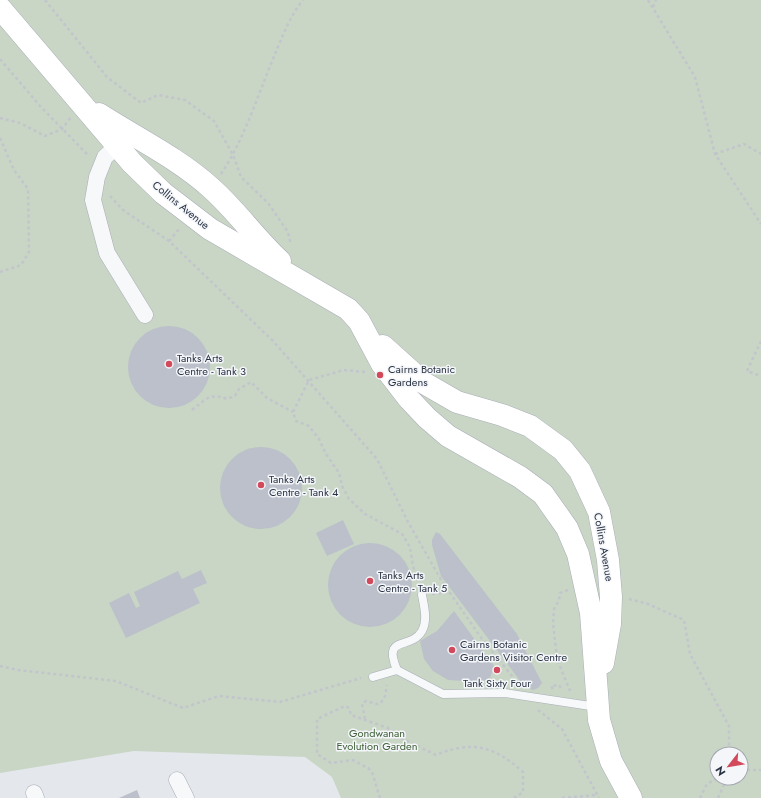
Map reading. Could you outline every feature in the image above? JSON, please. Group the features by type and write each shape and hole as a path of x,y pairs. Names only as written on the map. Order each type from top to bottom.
{"street":[{"name":"Collins Avenue","path":"0,8 117,146 142,173 190,215 255,256 305,283 348,309 393,358 424,383 457,402 502,415 530,426 563,450 580,471 599,512 611,590 610,624 597,707"},
{"name":"Collins Avenue","path":"79,101 179,164 206,183 228,204 259,240 305,283"},
{"path":"117,146 105,158 101,167 93,200 107,253 145,315"},
{"name":"Collins Avenue","path":"359,321 382,364 409,399 427,418 448,436 520,477 543,494 567,528 578,554 588,594 597,707 603,740 618,777 631,798"},
{"path":"588,594 594,590 611,590"},
{"path":"177,780 186,798"}],"lane":[{"path":"422,595 426,614 422,631 414,639 397,645 394,648 392,657 397,670 443,694 505,693 597,707"},
{"path":"373,677 397,670"}],"path":[{"path":"45,0 107,77 141,103 158,95 185,100 214,121 233,155 241,177 268,203 288,232 292,247"},
{"path":"219,176 233,155 294,11 304,0"},
{"path":"648,0 695,77 715,154 761,224"},
{"path":"652,8 656,0"},
{"path":"0,60 62,129 101,167 102,179 106,191 114,201 123,210 169,241 273,341 309,380 377,459 408,522 450,592 482,638 522,689 526,697 539,711 562,729 596,795 599,798"},
{"path":"0,118 20,123 45,136 62,129 75,112 79,101"},
{"path":"0,138 14,170 28,189 30,252 20,265 0,272"},
{"path":"715,154 744,144 761,154"},
{"path":"169,241 184,222"},
{"path":"761,341 747,371 761,376"},
{"path":"293,412 309,380 344,370 365,372"},
{"path":"192,410 209,397 219,396 228,399 235,396 238,389 251,382 266,398 293,412 296,421 309,426 319,438 326,454 339,473 342,486 349,499 365,514 402,534 410,547 413,566 422,595 450,592"},
{"path":"548,692 554,693 551,686 559,685 563,694 571,693 557,659 553,623 554,609 559,600 560,593 565,590 575,590 588,594"},
{"path":"611,590 626,598 648,604 684,620 690,654 729,726 730,746"},
{"path":"0,666 18,670 116,681 183,708 219,696 280,702 356,678 373,677"},
{"path":"365,720 362,704 366,701 377,704 381,703 385,696 387,685 397,670"},
{"path":"380,798 372,772 368,768 353,760 331,763 317,754 317,719 345,706 349,708 351,715 388,728 401,738 436,755 462,746 489,749 523,772 523,792 514,798"},
{"path":"749,770 761,770"},
{"path":"700,798 709,783"},
{"path":"718,798 723,786"},
{"path":"562,798 596,795"}],"green space":[{"name":"Cairns Botanic Gardens","path":"0,0 761,0 761,798 341,798 332,777 305,757 134,751 0,773"}],"building":[{"name":"Tanks Arts Centre - Tank 3","path":"161,326 177,326 192,333 203,344 210,359 210,375 207,383 198,396 185,405 177,408 161,408 146,401 135,390 128,375 128,359 135,344 146,333"},
{"name":"Tanks Arts Centre - Tank 4","path":"253,447 269,447 284,454 295,465 302,480 302,496 299,504 290,517 277,526 269,529 253,529 238,522 227,511 220,496 220,480 227,465 238,454"},
{"path":"343,520 354,544 327,556 316,533"},
{"path":"436,532 440,534 517,634 542,683 538,688 533,690 524,686 441,576 432,545 432,540"},
{"name":"Tanks Arts Centre - Tank 5","path":"370,543 386,546 400,555 409,569 412,585 409,601 400,615 386,624 370,627 354,624 340,615 331,601 328,585 331,569 340,555 354,546"},
{"path":"201,570 207,583 193,589 200,603 126,638 109,603 129,593 136,608 140,606 134,592 178,571 182,579"},
{"name":"Cairns Botanic Gardens Visitor Centre","path":"454,611 494,666 490,678 481,682 448,680 433,671 424,659 420,641 437,631"},
{"path":"137,790 140,798 119,798"}],"place":[{"name":"Tanks Arts Centre - Tank 3","path":"169,364"},
{"name":"Cairns Botanic Gardens","path":"380,375"},
{"name":"Tanks Arts Centre - Tank 4","path":"261,485"},
{"name":"Tanks Arts Centre - Tank 5","path":"370,581"},
{"name":"Cairns Botanic Gardens Visitor Centre","path":"452,650"},
{"name":"Tank Sixty Four","path":"497,670"}],"park label":[{"name":"Gondwanan Evolution Garden","path":"377,739"}]}
